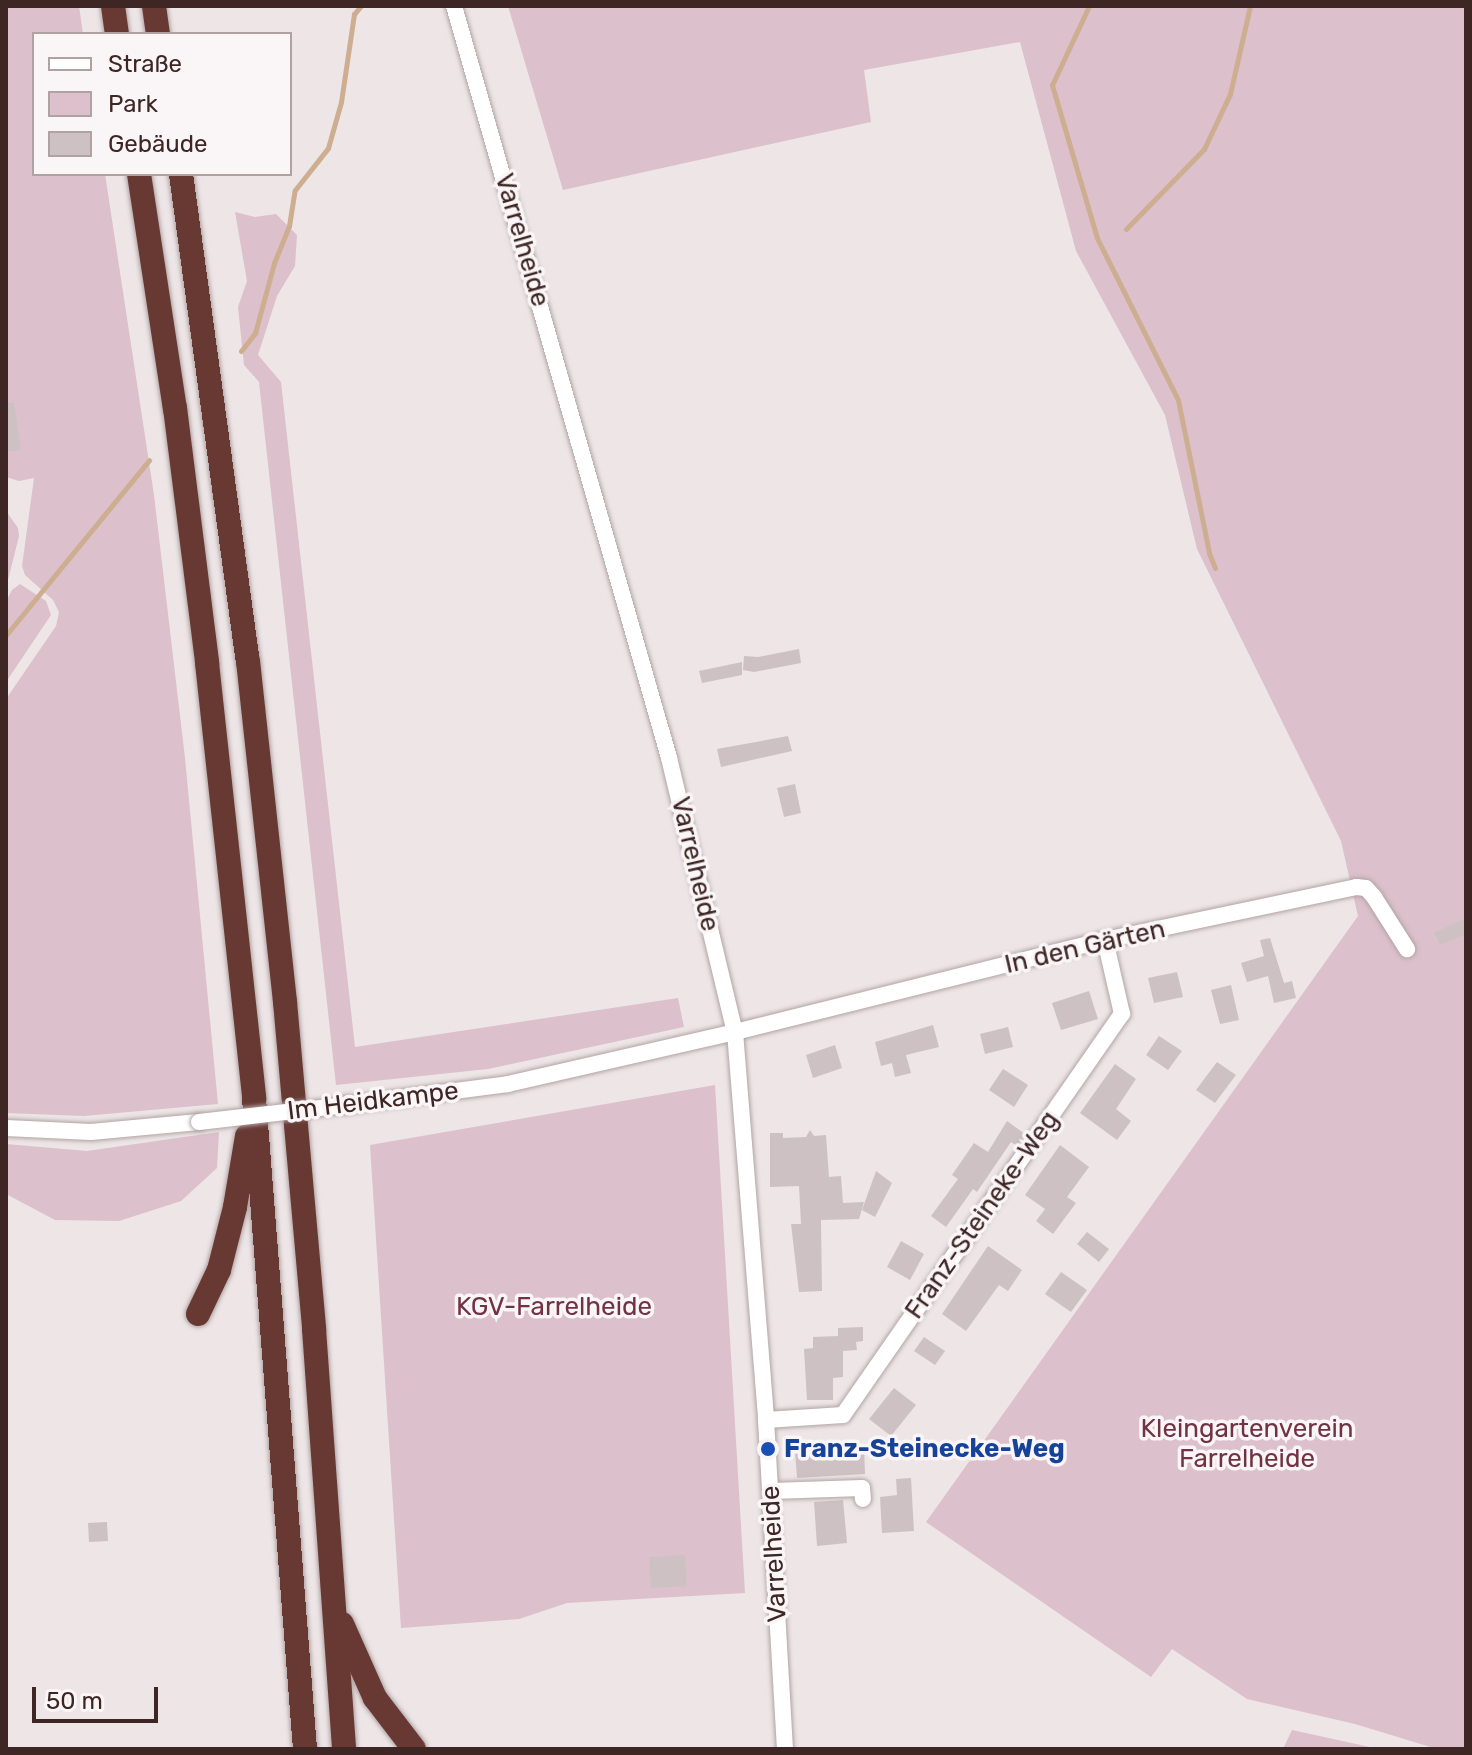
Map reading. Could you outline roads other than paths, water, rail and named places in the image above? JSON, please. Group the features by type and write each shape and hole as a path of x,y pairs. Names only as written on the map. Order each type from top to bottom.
{"highway":[{"path":"113,6 117,32"},
{"path":"154,6 158,32"},
{"path":"139,176 175,408 205,648 254,1098 305,1749"},
{"path":"181,176 248,661 275,909 314,1329 344,1749"},
{"path":"198,1314 219,1270 232,1220 254,1098"},
{"path":"334,1606 375,1698 414,1749"}],"street":[{"name":"Varrelheide","path":"454,6 666,744 735,1032 771,1491 785,1749"},
{"name":"In den Gärten","path":"735,1032 1105,940 1356,887 1366,888 1374,897 1407,949"},
{"name":"Franz-Steineke-Weg","path":"766,1420 843,1415 1122,1014 1105,940"},
{"name":"Im Heidkampe","path":"6,1128 91,1132 347,1105 508,1084 735,1032"},
{"path":"771,1491 862,1488 863,1499"}],"waterway":[{"path":"241,351 255,333 274,263 289,226 295,190 328,148 341,102 354,14 361,6"},
{"path":"1089,6 1052,85 1097,238 1178,400 1209,553 1215,568"},
{"path":"1126,229 1204,149 1230,94 1250,6"},
{"path":"6,635 149,460"}],"place":[{"name":"Franz-Steinecke-Weg","path":"768,1449"}],"park label":[{"name":"KGV-Farrelheide","path":"554,1307"},
{"name":"Kleingartenverein Farrelheide","path":"1247,1444"}]}
